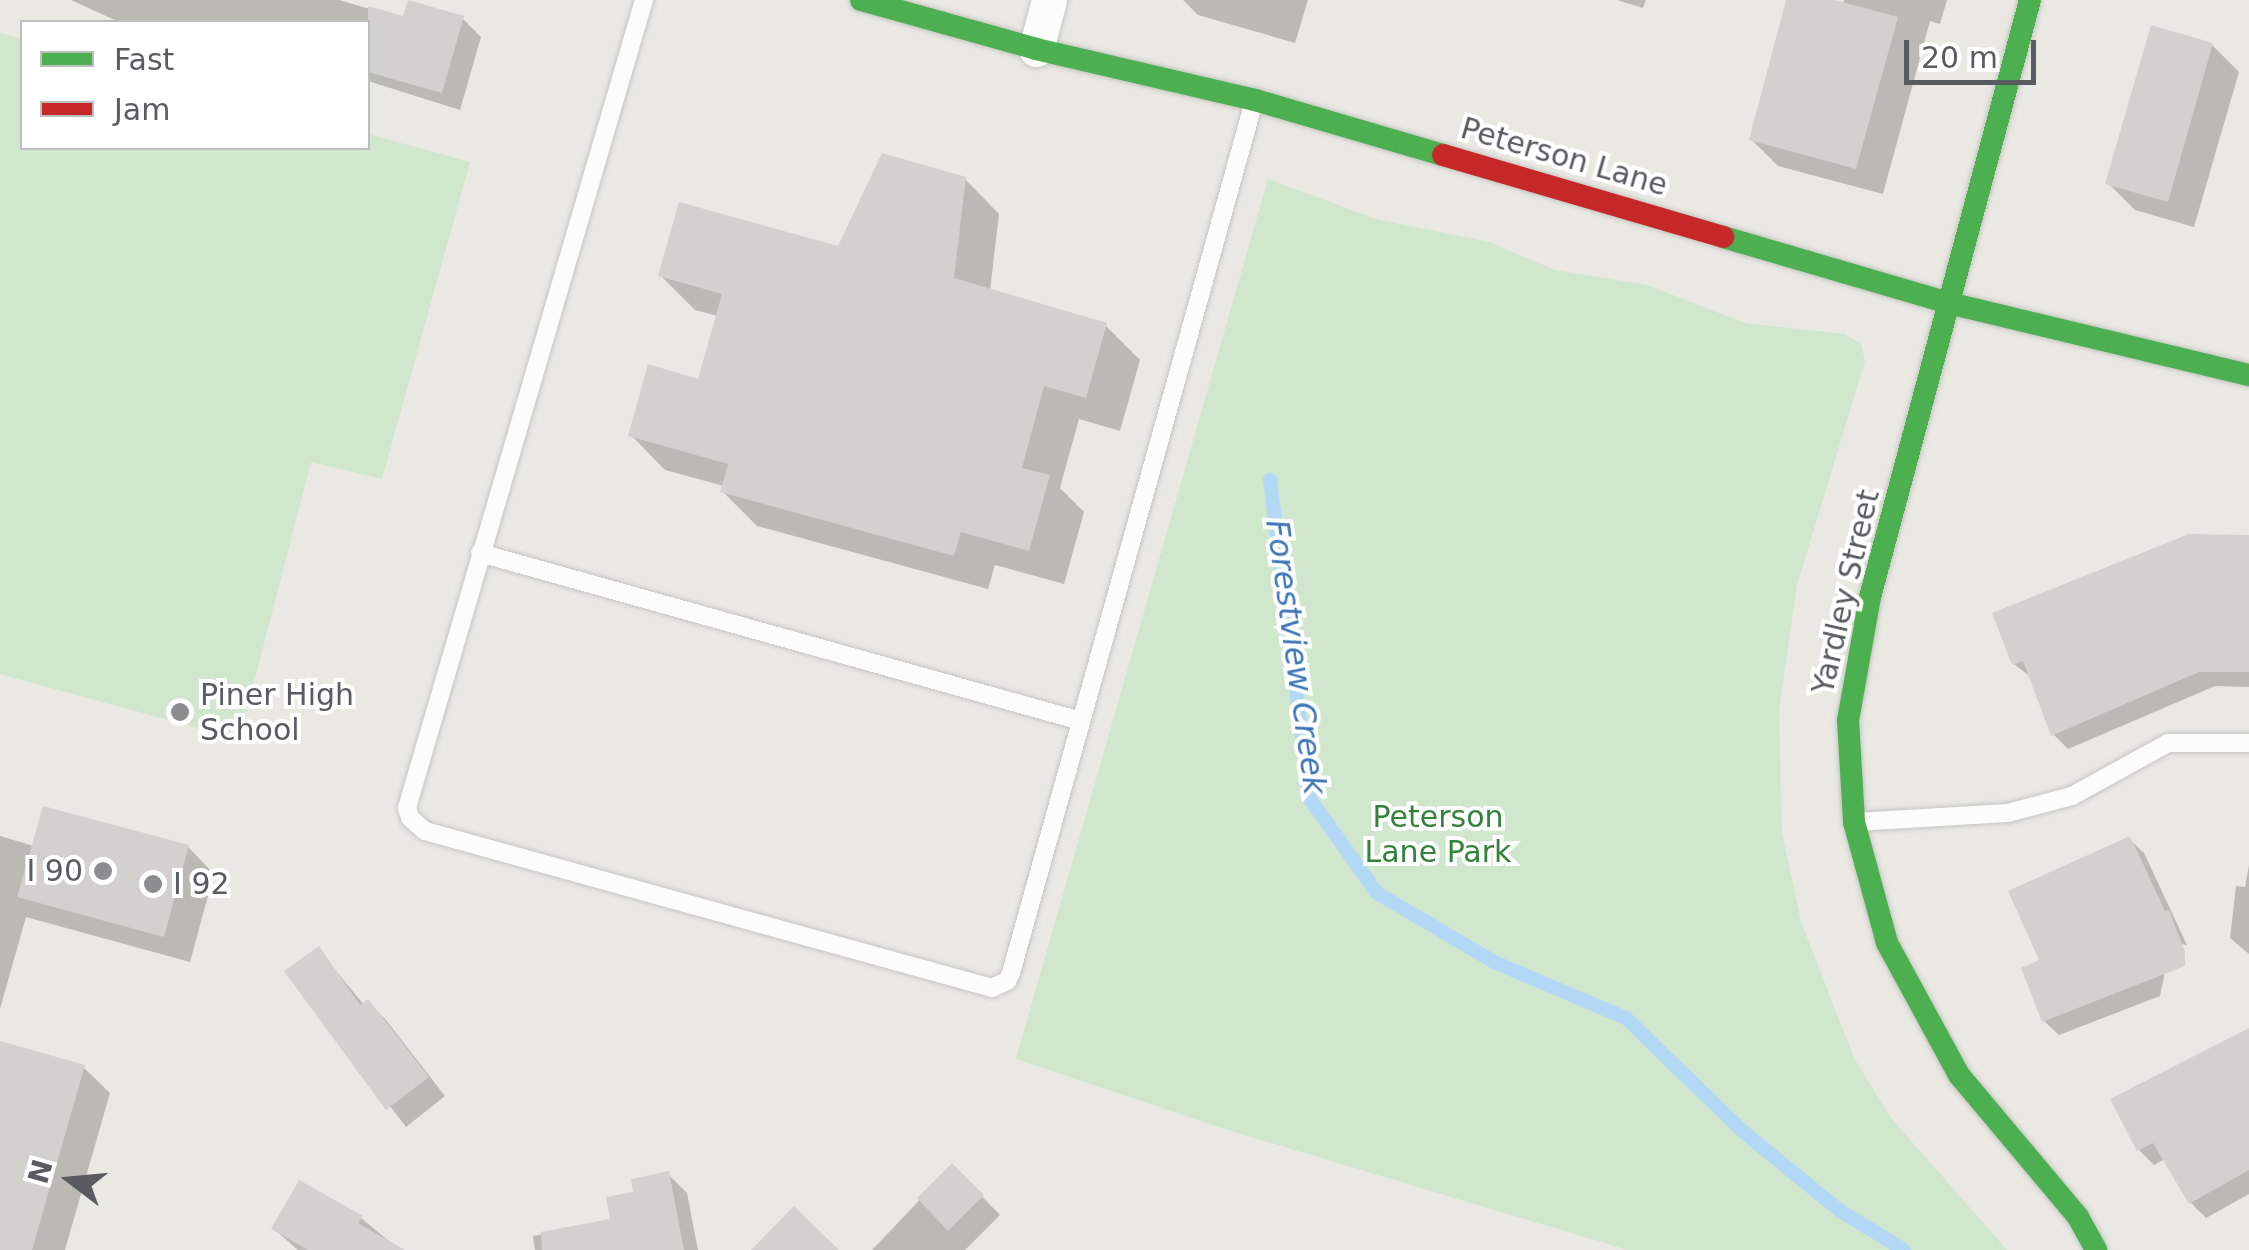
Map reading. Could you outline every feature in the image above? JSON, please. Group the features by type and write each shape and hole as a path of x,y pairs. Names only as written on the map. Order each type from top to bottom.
{"street":[{"name":"Peterson Lane","path":"860,0 1036,49 1255,100 1950,303 2249,375"},
{"path":"1036,49 1049,0"},
{"name":"Yardley Street","path":"2030,0 1870,596 1848,720 1854,822 1888,943 1960,1075 2078,1217 2096,1250"}],"lane":[{"path":"644,0 407,808 410,818 425,831 1000,986 1010,973 1255,100"},
{"path":"480,553 1080,721"},
{"path":"1854,822 2008,813 2072,796 2168,743 2249,742"}],"green space":[{"path":"0,33 20,38 20,150 370,150 370,135 470,162 382,479 311,462 244,721 219,734 0,674"},
{"name":"Peterson Lane Park","path":"1268,179 1376,219 1489,242 1555,270 1647,285 1745,323 1845,334 1861,344 1865,361 1797,585 1779,711 1782,833 1801,922 1854,1058 1891,1118 2007,1250 1628,1250 1228,1130 1016,1059"}],"building":[{"path":"408,0 464,16 442,93 370,73 368,6 403,16"},
{"path":"1786,0 1835,0 1898,17 1856,169 1749,140"},
{"path":"2151,25 2213,43 2168,202 2105,184"},
{"path":"882,153 966,177 954,278 1107,323 1086,398 1044,386 1022,468 1050,475 1029,551 961,532 954,556 720,492 728,464 628,436 648,364 698,379 722,294 658,276 679,202 838,246"},
{"path":"2189,534 2249,535 2249,672 2199,672 2051,736 2023,661 2012,665 1992,613"},
{"path":"43,806 189,845 164,937 17,897"},
{"path":"2130,836 2165,911 2169,910 2185,952 2185,966 2042,1022 2021,968 2039,960 2008,891"},
{"path":"319,946 360,1005 368,999 429,1077 386,1110 284,971"},
{"path":"2249,1028 2249,1170 2189,1204 2153,1143 2137,1151 2110,1099"},
{"path":"0,1041 85,1065 32,1250 0,1250"},
{"path":"952,1163 984,1195 948,1231 917,1198"},
{"path":"669,1171 684,1250 542,1250 541,1232 610,1219 606,1197 633,1192 631,1179"},
{"path":"299,1180 363,1216 358,1223 405,1250 308,1250 271,1229"},
{"path":"794,1206 839,1250 751,1250"}],"waterway":[{"name":"Forestview Creek","path":"1270,480 1310,799 1377,893 1494,962 1626,1018 1740,1129 1839,1210 1904,1250"}],"traffic: fast":[{"path":"861,0 1036,49 1255,100 1443,155"},
{"path":"2030,0 1870,597 1848,720 1854,822 1887,943 1959,1075 2078,1217 2096,1250"},
{"path":"1723,237 1949,303 2249,375"}],"traffic: jam":[{"path":"1443,155 1723,237"}],"place":[{"name":"Piner High School","path":"180,712"},
{"name":"I 90","path":"103,871"},
{"name":"I 92","path":"153,884"}]}
